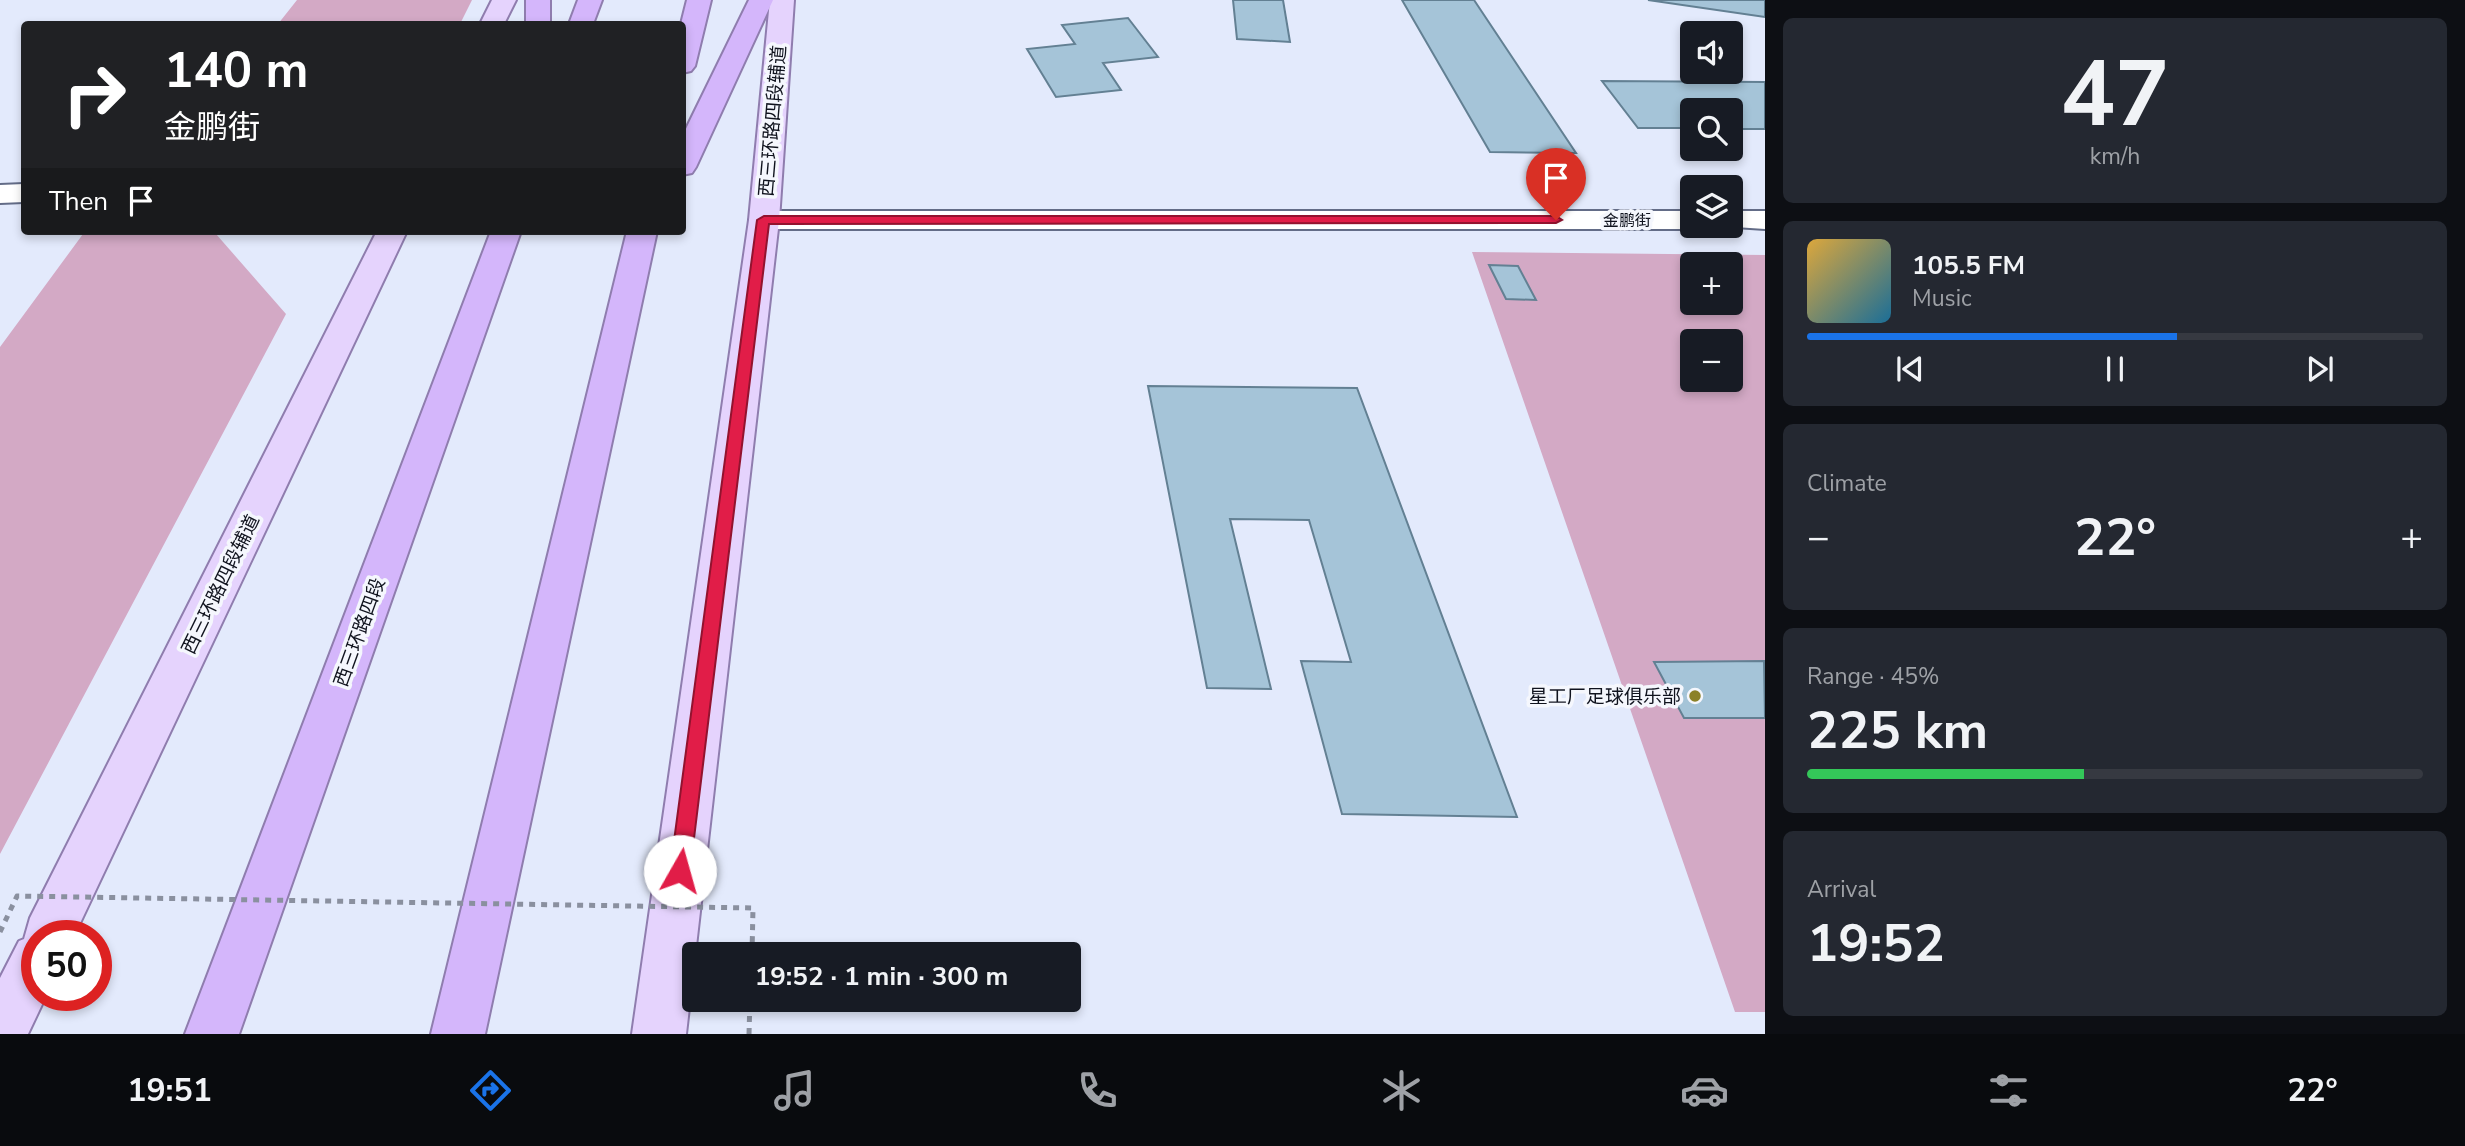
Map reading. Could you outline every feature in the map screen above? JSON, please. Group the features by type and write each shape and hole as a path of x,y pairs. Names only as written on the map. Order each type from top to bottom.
{"highway":[{"path":"538,0 538,21"},
{"path":"582,21 590,0"},
{"path":"686,50 699,0"},
{"path":"686,159 761,0"},
{"name":"西三环路四段","path":"212,1034 505,235"},
{"path":"458,1034 641,235"},
{"path":"630,278 650,235"}],"main road":[{"path":"494,21 504,0"},
{"name":"西三环路四段辅道","path":"659,1034 764,220 782,0"},
{"name":"西三环路四段辅道","path":"56,920 390,235"},
{"path":"0,1034 21,991"}],"street":[{"path":"0,194 21,194"},
{"name":"金鹏街","path":"764,220 1680,220"},
{"path":"1743,220 1765,220"}],"path":[{"path":"0,932 17,896 753,908 752,942"},
{"path":"749,1034 750,1012"}],"shaded area":[{"path":"297,0 472,0 462,21 280,21"},
{"path":"82,235 217,235 286,314 0,854 0,347"},
{"name":"星工厂足球俱乐部","path":"1472,252 1680,254 1680,315 1743,315 1743,255 1765,255 1765,1012 1735,1012"}],"building":[{"path":"1233,0 1283,0 1290,42 1237,39"},
{"path":"1402,0 1474,0 1576,153 1490,152"},
{"path":"1648,0 1765,0 1765,17"},
{"path":"1128,18 1158,57 1103,63 1121,90 1056,97 1027,49 1075,44 1062,25"},
{"path":"1602,81 1680,81 1680,84 1765,82 1765,129 1743,129 1743,98 1680,98 1680,128 1638,128"},
{"path":"1489,265 1518,266 1536,300 1506,299"},
{"path":"1148,386 1357,388 1517,817 1342,814 1301,661 1351,662 1309,520 1230,519 1271,689 1207,688"},
{"path":"1764,661 1765,718 1684,718 1654,662"}],"place":[{"name":"星工厂足球俱乐部","path":"1695,696"}],"route":[{"path":"680,871 764,220 1556,220"}]}
